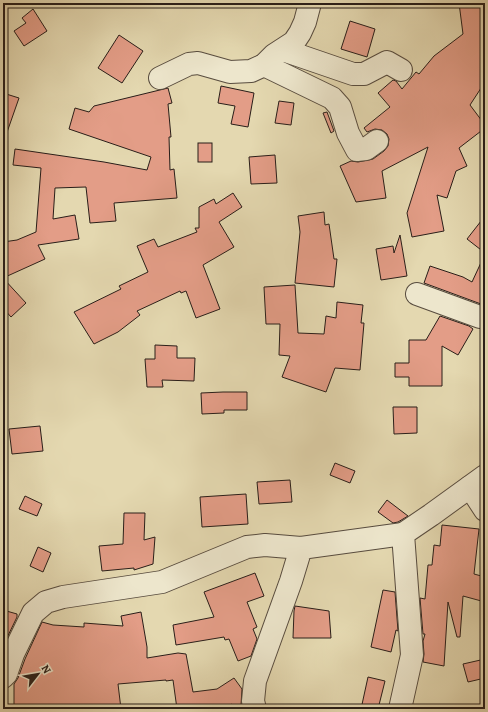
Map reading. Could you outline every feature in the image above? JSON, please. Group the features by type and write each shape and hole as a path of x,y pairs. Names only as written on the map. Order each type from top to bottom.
{"street":[{"path":"160,78 189,64 198,63 230,72 251,71 264,65 294,42 305,22 310,3"},
{"path":"283,50 353,74 364,74 387,62 401,70"},
{"path":"264,65 332,98 340,106 348,133 357,150 366,149 376,141"},
{"path":"417,294 480,317 485,317"},
{"path":"3,677 6,674 33,613 46,602 63,596 162,582 247,547 265,545 301,548 403,534 478,481 485,510"},
{"path":"400,709 412,655 403,534"},
{"path":"255,709 253,701 255,681 291,581 301,548"}],"building":[{"path":"459,3 485,3 485,82 470,105 485,125 485,128 459,148 467,166 456,171 447,198 437,195 444,231 412,237 407,213 428,147 382,171 386,198 356,202 340,166 351,161 358,162 373,159 388,146 389,139 387,134 382,130 375,129 367,132 364,128 390,107 378,93 393,80 396,81 402,89 416,72 419,74 434,56 463,34"},
{"path":"33,9 47,31 24,46 14,31 26,23 22,18"},
{"path":"350,21 375,29 367,57 341,49"},
{"path":"119,35 143,51 122,83 98,68"},
{"path":"221,86 254,93 248,127 231,124 235,106 218,103"},
{"path":"168,88 172,103 168,104 171,137 169,137 170,170 174,169 177,198 114,203 116,221 90,223 86,187 55,188 53,219 75,215 79,239 38,245 45,259 3,278 3,242 17,240 36,232 41,168 13,165 15,149 147,170 151,157 69,129 75,108 89,112 94,106"},
{"path":"3,93 19,98 5,138 3,138"},
{"path":"279,101 294,103 291,125 275,123"},
{"path":"327,112 334,131 331,133 323,113"},
{"path":"198,143 212,143 212,162 198,162"},
{"path":"275,155 277,183 251,184 249,157"},
{"path":"233,193 242,207 219,222 234,247 203,265 220,309 196,318 186,291 181,293 180,291 137,311 140,315 118,332 94,344 74,312 121,289 119,286 148,272 137,246 154,239 158,247 197,232 195,228 199,228 199,207 214,199 216,204"},
{"path":"324,212 325,225 329,224 334,259 337,259 334,287 295,283 300,232 298,216"},
{"path":"485,216 485,253 467,239"},
{"path":"400,235 407,276 381,280 376,249 393,246 394,253"},
{"path":"485,254 485,296 481,304 424,283 430,266 463,277 472,282"},
{"path":"3,278 26,303 11,317 3,308"},
{"path":"295,285 298,333 324,334 326,316 336,318 337,302 363,305 361,323 364,323 360,370 335,368 326,392 282,377 290,356 279,355 280,324 266,324 264,287"},
{"path":"440,316 469,326 473,329 458,355 442,346 442,386 409,386 409,377 395,377 395,363 409,363 409,340 426,340"},
{"path":"155,345 177,346 177,358 195,358 194,381 162,380 163,387 147,387 145,359 155,359"},
{"path":"247,392 247,410 224,410 224,413 202,414 201,393"},
{"path":"393,407 417,407 417,433 394,434"},
{"path":"40,426 43,451 12,454 9,429"},
{"path":"335,463 355,471 350,483 330,475"},
{"path":"290,480 292,502 259,504 257,482"},
{"path":"246,494 248,524 202,527 200,497"},
{"path":"25,496 42,504 37,516 19,509"},
{"path":"387,500 408,516 398,522 393,523 378,512"},
{"path":"124,513 145,513 144,540 155,537 153,564 134,570 134,568 102,571 99,546 123,544"},
{"path":"442,525 479,529 474,574 485,577 485,602 463,596 460,637 457,637 448,602 444,666 423,662 423,641 425,634 423,634 420,598 425,599 428,565 432,565 434,545 440,546"},
{"path":"38,547 51,553 43,572 30,566"},
{"path":"255,573 264,596 247,602 257,627 253,629 257,639 251,656 238,661 229,639 225,640 224,637 176,645 173,625 214,617 204,592"},
{"path":"383,590 395,592 398,631 396,630 391,652 371,647"},
{"path":"295,606 329,611 331,638 293,638"},
{"path":"3,610 17,614 17,617 3,646"},
{"path":"141,612 147,647 147,658 178,653 186,654 193,692 217,689 234,678 242,689 241,705 235,709 232,704 224,709 177,709 173,680 166,680 118,684 121,709 14,709 14,684 42,622 53,625 84,627 84,623 123,626 121,616"},
{"path":"485,659 485,678 468,682 463,664"},
{"path":"368,677 385,681 378,709 361,709"}]}
